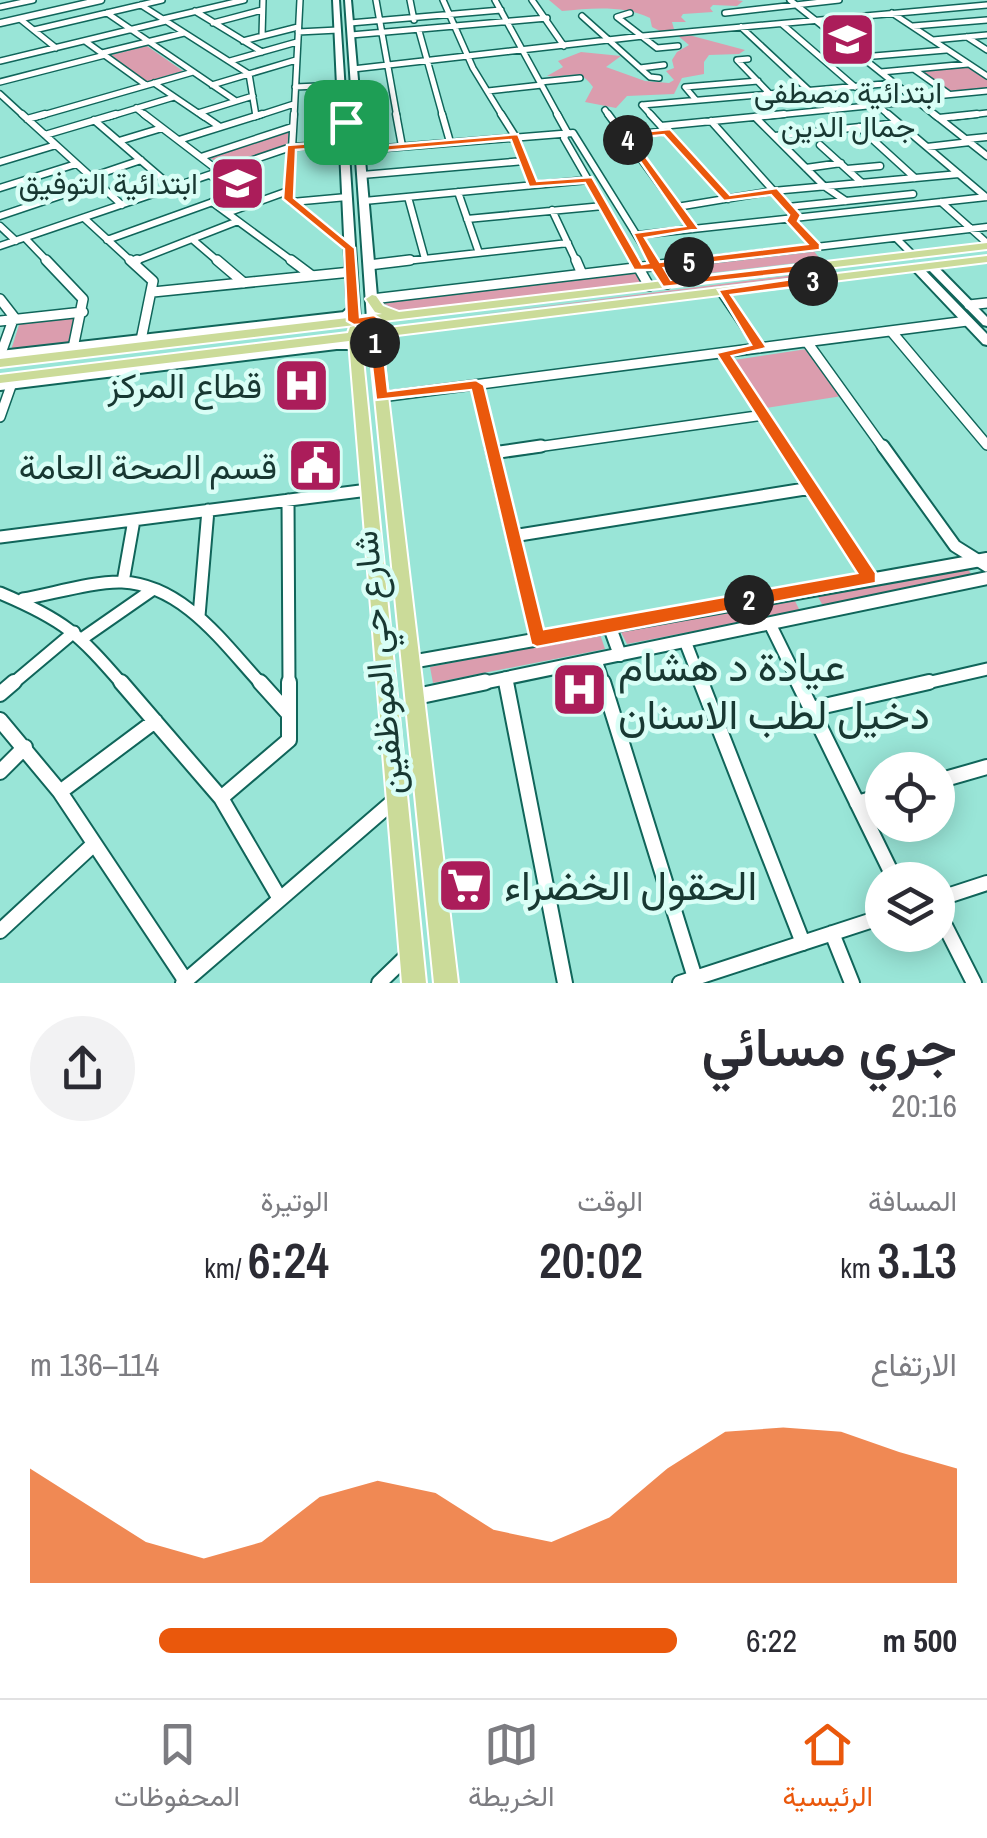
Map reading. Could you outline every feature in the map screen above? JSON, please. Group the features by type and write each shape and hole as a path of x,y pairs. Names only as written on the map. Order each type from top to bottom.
{"main road":[{"path":"336,0 354,330"},
{"path":"348,0 374,327"},
{"path":"343,110 357,110"},
{"path":"343,124 358,122"},
{"path":"345,164 361,162"},
{"path":"4,383 239,353 374,327 446,327 826,280 987,245"},
{"path":"374,327 405,316 833,264 915,261 931,266 987,259"},
{"path":"915,261 987,341"},
{"path":"833,264 832,271 843,277"},
{"path":"931,266 987,323"},
{"path":"814,267 826,273 826,280"},
{"path":"351,274 360,280 370,270"},
{"path":"935,287 940,283 950,286"},
{"path":"372,299 382,311 405,316"},
{"path":"443,311 436,314 434,321 446,327"},
{"name":"شارع حي الموظفين","path":"374,327 446,983"},
{"path":"232,329 354,330"},
{"name":"شارع حي الموظفين","path":"354,330 414,983"},
{"path":"0,358 271,331 286,337 274,346"},
{"path":"363,434 372,438 385,430"},
{"path":"372,532 382,536 396,530"},
{"path":"375,557 383,551 398,554"}],"street":[{"path":"0,7 33,0"},
{"path":"59,0 67,5"},
{"path":"1,20 90,0"},
{"path":"1,20 101,0"},
{"path":"34,30 162,0"},
{"path":"207,0 218,6"},
{"path":"0,61 244,0"},
{"path":"262,36 263,0"},
{"path":"300,0 290,202 350,248"},
{"path":"376,0 402,146"},
{"path":"410,0 414,20"},
{"path":"443,0 468,56 515,136 533,185"},
{"path":"495,0 567,132"},
{"path":"532,0 564,46"},
{"path":"762,0 771,8"},
{"path":"725,13 793,2 838,0"},
{"path":"972,0 984,5"},
{"path":"793,2 987,156"},
{"path":"141,5 249,74 256,116"},
{"path":"354,69 741,26 984,5"},
{"path":"213,23 262,10"},
{"path":"350,23 449,18 501,10"},
{"path":"196,12 262,52"},
{"path":"630,12 617,16 657,48 678,46"},
{"path":"892,12 987,76"},
{"path":"108,13 236,101"},
{"path":"582,16 650,77 659,78"},
{"path":"351,35 547,18"},
{"path":"20,19 56,48"},
{"path":"76,20 98,38"},
{"path":"912,26 987,20"},
{"path":"782,24 854,87"},
{"path":"741,26 811,91 842,129"},
{"path":"635,30 649,28"},
{"path":"243,41 298,29 338,30"},
{"path":"419,31 450,142"},
{"path":"0,82 184,32"},
{"path":"932,40 987,35"},
{"path":"966,37 987,50"},
{"path":"85,41 220,127"},
{"path":"230,62 298,42"},
{"path":"862,57 947,50"},
{"path":"748,59 737,60 770,94"},
{"path":"212,85 296,60"},
{"path":"881,72 969,64"},
{"path":"640,68 664,65"},
{"path":"914,69 948,94"},
{"path":"27,119 193,72"},
{"path":"488,91 580,78"},
{"path":"758,82 685,87 788,208 816,247"},
{"path":"739,83 750,96"},
{"path":"728,199 642,105 895,83"},
{"path":"295,87 341,85"},
{"path":"625,136 715,121 987,91"},
{"path":"0,94 122,205"},
{"path":"198,112 252,96"},
{"path":"44,135 174,97"},
{"path":"178,140 294,104"},
{"path":"877,105 987,197"},
{"path":"0,110 14,106"},
{"path":"136,108 220,172"},
{"path":"605,110 693,229"},
{"path":"939,118 987,113"},
{"path":"755,117 824,186 847,201"},
{"path":"94,120 173,188"},
{"path":"774,136 898,123"},
{"path":"201,157 292,127"},
{"path":"859,127 914,178"},
{"path":"119,141 162,128"},
{"path":"567,132 564,138 649,286"},
{"path":"361,162 402,146 567,132 579,136 667,284"},
{"path":"927,147 987,137"},
{"path":"0,246 291,148 344,144"},
{"path":"2,159 56,145"},
{"path":"820,145 862,183"},
{"path":"0,216 141,160"},
{"path":"361,162 524,161"},
{"path":"0,188 76,164"},
{"path":"806,168 880,166"},
{"path":"678,207 774,191 959,174"},
{"path":"210,175 249,206"},
{"path":"899,179 923,204"},
{"path":"364,201 588,180"},
{"path":"874,182 888,197"},
{"path":"227,213 288,192"},
{"path":"458,192 479,253"},
{"path":"107,240 235,194"},
{"path":"788,208 914,194"},
{"path":"290,202 347,197"},
{"path":"408,197 424,259"},
{"path":"638,235 987,197"},
{"path":"212,202 312,276"},
{"path":"940,202 987,245"},
{"path":"467,219 603,206"},
{"path":"552,210 582,274"},
{"path":"84,218 152,279 153,292 141,340"},
{"path":"133,262 238,221"},
{"path":"0,226 21,239 82,296 83,312 73,348"},
{"path":"372,299 987,227"},
{"path":"896,238 915,261"},
{"path":"192,239 244,283"},
{"path":"370,270 424,259 568,243"},
{"path":"153,292 351,274"},
{"path":"722,292 760,348"},
{"path":"0,300 12,312 13,319 0,358 344,317 354,330 352,345 239,353"},
{"path":"969,305 987,302"},
{"path":"0,320 83,312"},
{"path":"381,396 968,321"},
{"path":"891,331 987,445"},
{"path":"807,342 954,546 983,562"},
{"path":"723,353 870,578"},
{"path":"0,417 4,383"},
{"path":"476,385 537,639"},
{"path":"493,454 764,416"},
{"path":"513,536 811,488"},
{"path":"0,537 368,490"},
{"path":"220,798 289,740 288,500"},
{"path":"200,616 208,510"},
{"path":"123,582 134,520"},
{"path":"411,662 801,590 983,562"},
{"path":"414,697 987,578"},
{"path":"20,599 123,582 173,597 200,616 289,714"},
{"path":"0,694 78,635 152,590"},
{"path":"801,590 814,614"},
{"path":"0,594 20,599 78,635 220,798 280,898"},
{"path":"770,624 885,862"},
{"path":"610,626 620,654"},
{"path":"684,642 803,943"},
{"path":"596,660 688,981 724,976 865,922"},
{"path":"811,709 987,669"},
{"path":"506,678 565,983"},
{"path":"0,720 60,792 185,982 397,798"},
{"path":"60,792 155,721"},
{"path":"0,772 24,746"},
{"path":"955,776 987,767"},
{"path":"857,803 865,801"},
{"path":"0,931 94,844"},
{"path":"955,893 987,882"},
{"path":"832,933 852,983"},
{"path":"955,946 974,983"},
{"path":"378,983 411,952"}],"shaded area":[{"path":"549,0 743,1 737,6 713,5 713,12 683,14 686,22 672,22 674,29 662,32 652,27 650,18 640,14 607,8 562,11"},
{"path":"677,35 745,50 739,54 709,55 704,62 704,74 682,78 674,94 627,96 616,108 585,102 593,87 583,77 547,76 563,67 558,61 581,52 621,56 606,67 645,81 669,83 674,80 666,71 674,68 672,60 677,52 689,45"},
{"path":"147,46 183,71 145,82 111,55"},
{"path":"967,66 987,79 987,88 949,92 919,70"},
{"path":"289,131 287,146 225,168 209,157"},
{"path":"813,250 821,260 668,278 662,268"},
{"path":"635,271 642,285 400,312 379,301"},
{"path":"811,273 813,275 457,317"},
{"path":"75,316 69,343 11,350 20,322"},
{"path":"807,349 842,396 766,408 734,360"},
{"path":"966,567 973,576 823,606 817,595"},
{"path":"794,599 800,611 627,644 621,632"},
{"path":"600,634 605,649 433,683 430,667"}],"place":[{"name":"ابتدائية مصطفى جمال الدين","path":"848,40"},
{"name":"ابتدائية التوفيق","path":"237,183"},
{"name":"قطاع المركز","path":"301,385"},
{"name":"قسم الصحة العامة","path":"316,466"},
{"name":"عيادة د هشام دخيل لطب الاسنان","path":"579,690"},
{"name":"الحقول الخضراء","path":"465,885"}],"route":[{"path":"346,122 344,144 291,148 290,202 350,248 354,321 374,319 381,396 476,385 537,639 870,578 723,353 760,348 722,292 826,280 826,273 814,267 667,284 656,266 638,235 693,229 625,136 666,132 728,199 774,191 797,218 790,218 816,247 736,256 656,266 638,268 588,180 533,185 515,136 360,150 358,122 346,122"}]}
